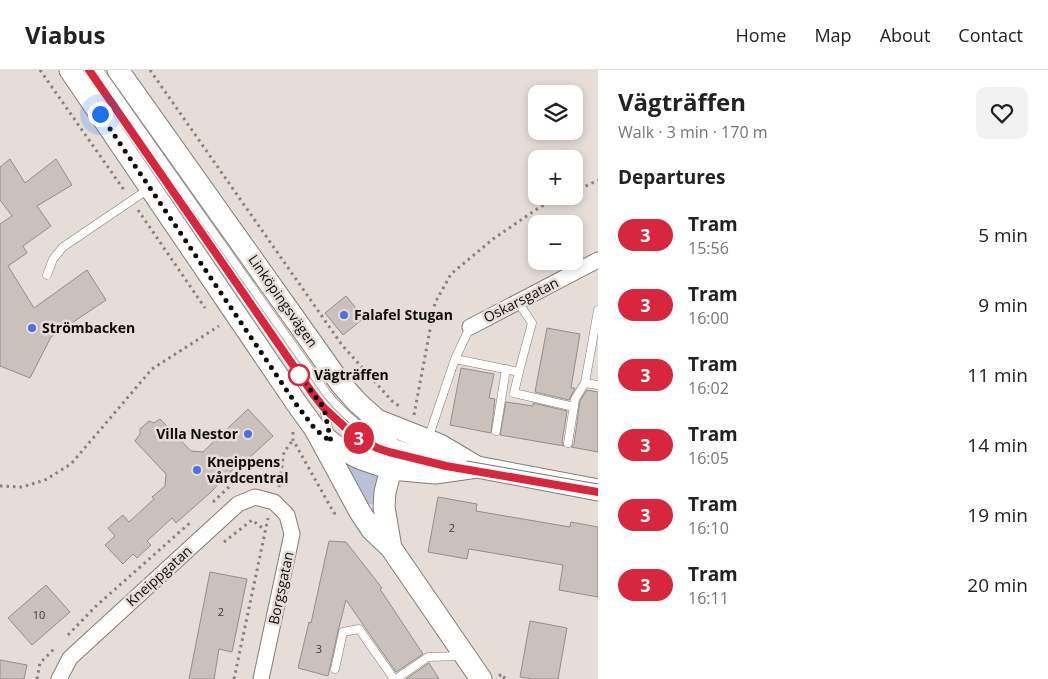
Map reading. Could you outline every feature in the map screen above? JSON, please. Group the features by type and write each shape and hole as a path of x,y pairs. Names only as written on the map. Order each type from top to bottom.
{"street":[{"path":"70,70 315,429 336,472 372,530 390,548 481,679"},
{"name":"Linköpingsvägen","path":"118,70 341,384 377,420 388,454"},
{"name":"Oskarsgatan","path":"470,327 597,263"},
{"path":"377,420 428,447 440,445 470,466 593,493"},
{"path":"315,429 331,442 359,458 388,454 434,473 470,466"},
{"path":"388,454 384,507 390,548"},
{"name":"Kneippgatan","path":"59,679 70,658 238,504 255,498 274,502"},
{"name":"Borgsgatan","path":"261,679 292,534 287,515 274,502"}],"lane":[{"path":"89,70 229,275 324,408 349,431 388,454"},
{"path":"99,70 327,394 343,413 388,454"},
{"path":"47,275 53,259 63,247 150,188"},
{"path":"517,377 532,324 518,302"},
{"path":"568,443 575,399 585,383 598,310"},
{"path":"388,454 403,447 428,447 431,430 455,359 470,327"},
{"path":"455,359 519,372 514,392 574,407"},
{"path":"496,431 506,369"},
{"path":"585,383 598,385"},
{"path":"324,408 336,472"},
{"path":"335,669 343,632 359,629 395,679 428,658 466,656"}],"path":[{"path":"150,70 342,345 392,401 414,415"},
{"path":"583,188 598,180"},
{"path":"0,486 22,487 45,480 71,464 152,369 219,326"},
{"path":"234,679 265,530 279,490 284,452 293,440"},
{"path":"212,502 247,470"},
{"path":"68,635 95,608 198,516"},
{"path":"37,679 40,663 61,642"}],"shaded area":[{"path":"345,459 379,473 376,501 373,504 365,504 343,468"}],"building":[{"path":"10,159 25,183 56,159 72,185 37,206 51,226 23,246 27,253 8,266 34,308 87,270 106,300 51,337 30,378 0,366 0,224 12,216 0,200 0,167"},
{"name":"Falafel Stugan","path":"346,296 364,318 343,335 325,313"},
{"path":"547,328 580,334 571,388 575,388 569,400 535,392"},
{"path":"461,368 494,374 489,398 495,399 491,433 450,425"},
{"path":"587,390 598,392 598,452 571,447 574,444 580,401"},
{"path":"506,402 533,406 533,403 567,411 562,442 564,446 500,435"},
{"path":"248,409 273,436 247,460 245,457 211,492 176,523 172,518 147,541 151,545 137,558 133,554 123,564 105,545 115,536 108,528 123,515 129,522 165,486 166,474 135,441 140,434 140,429 149,421 154,423 160,419 191,451 203,452"},
{"path":"438,497 477,504 476,511 570,527 571,522 598,527 598,597 559,590 563,565 469,549 467,559 428,552"},
{"path":"329,541 346,542 382,588 380,589 423,654 396,672 346,600 328,676 298,668 309,622 311,623"},
{"path":"210,572 247,579 232,652 219,649 214,679 189,679"},
{"path":"46,585 70,612 32,645 8,618"},
{"path":"530,621 567,628 558,679 520,677"},
{"path":"0,660 27,665 24,679 0,679"},
{"path":"429,663 439,679 406,679"}],"tram line":[{"name":"3","path":"89,70 313,394 335,420 362,440 389,452 446,466 598,492"},
{"path":"467,461 598,484"},
{"path":"465,469 598,492"}],"place":[{"name":"Falafel Stugan","path":"344,315"},
{"name":"Strömbacken","path":"32,328"},
{"name":"Vägträffen","path":"299,375"},
{"name":"Villa Nestor","path":"248,434"},
{"name":"Kneippens vårdcentral","path":"197,470"}],"route":[{"path":"100,114 296,404 315,429 331,442 324,408 299,375"}]}
